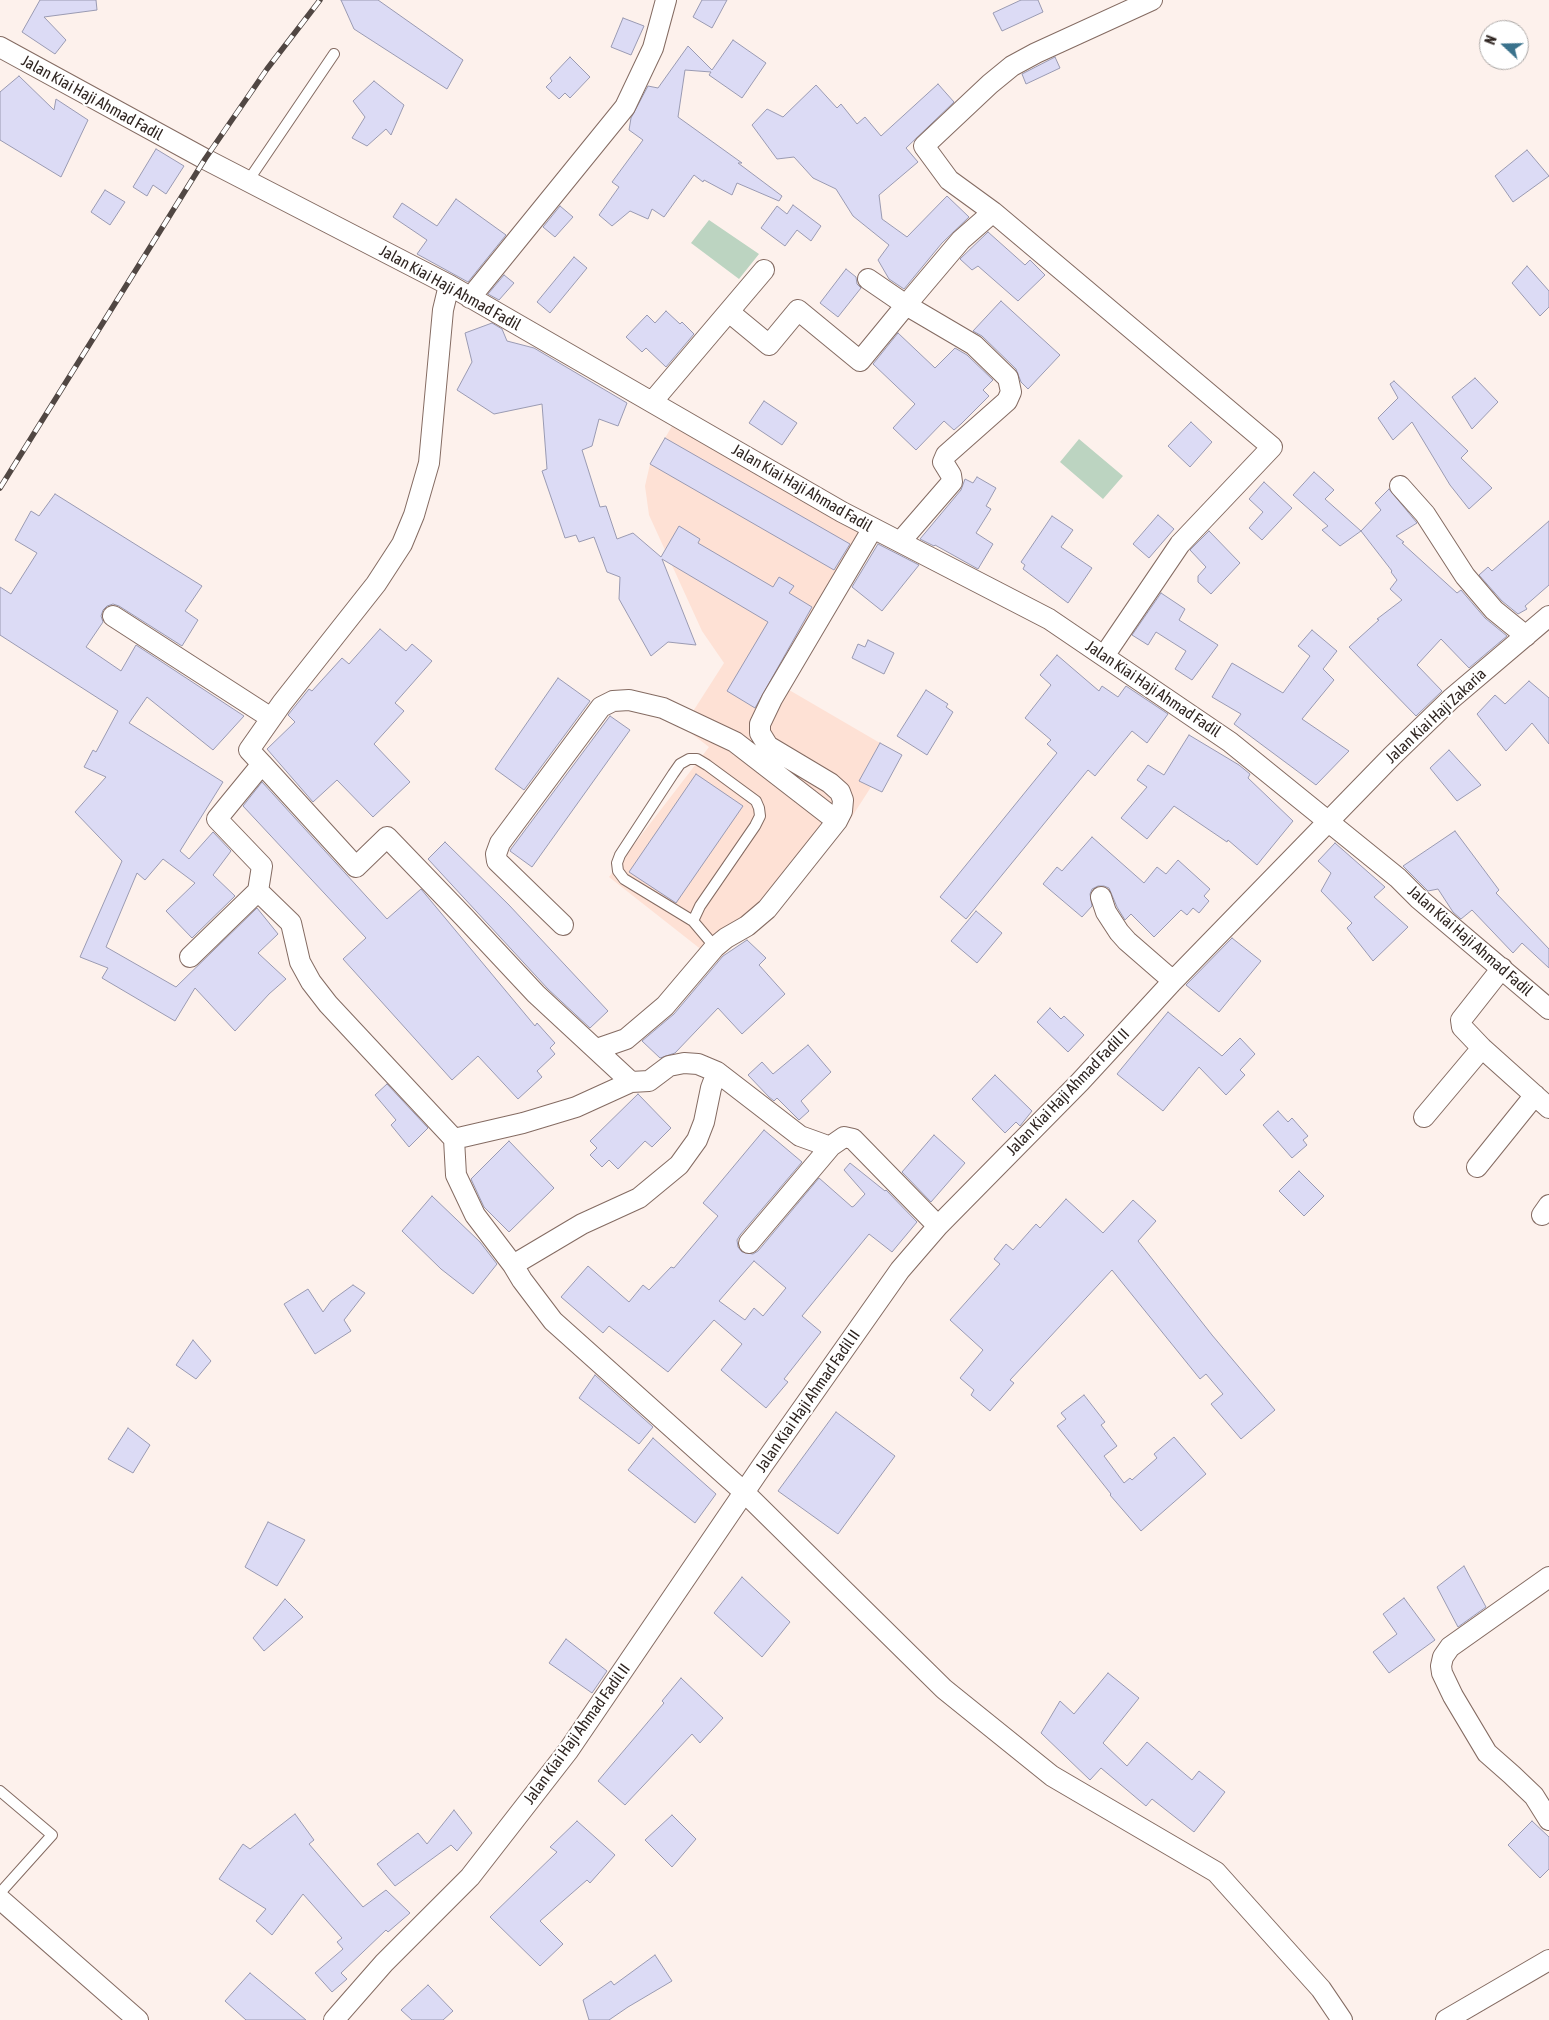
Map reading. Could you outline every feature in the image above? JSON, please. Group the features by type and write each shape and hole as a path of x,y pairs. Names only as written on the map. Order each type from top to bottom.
{"street":[{"path":"470,298 625,107 654,48 666,0"},
{"path":"1104,656 1180,544 1272,446 993,212 948,180 924,146 1012,66 1036,53 1152,0"},
{"name":"Jalan Kiai Haji Ahmad Fadil","path":"0,47 248,181 449,285 873,528 1049,619 1223,736 1398,878 1418,898 1549,1009"},
{"path":"728,312 769,345 798,310 860,361 961,240 993,212"},
{"path":"652,402 764,270"},
{"path":"868,279 974,345 1008,378 1012,392 1007,401 946,455 943,462 951,475 952,482 900,542"},
{"path":"449,285 443,310 429,464 414,515 402,544 376,584 271,718 249,750 356,866 386,837 536,994 631,1082"},
{"path":"1400,486 1430,521 1465,576 1494,610 1526,636"},
{"path":"596,1049 626,1039 658,1011 715,948 726,938 747,926 767,909 837,821 842,811 843,800 840,792 830,783 768,746 760,733 760,724 772,699 873,528"},
{"path":"113,616 271,718"},
{"name":"Jalan Kiai Haji Zakaria","path":"1329,822 1392,756 1444,706 1549,616"},
{"path":"563,925 497,861 496,854 500,843 601,707 613,701 629,700 662,708 735,742 837,821"},
{"path":"190,957 258,891 262,866 217,819 262,764"},
{"name":"Jalan Kiai Haji Ahmad Fadil II","path":"334,2020 384,1963 470,1877 568,1751 744,1492 900,1270 938,1226 1080,1082 1173,981 1329,822"},
{"path":"258,891 291,923 300,962 311,982 328,1004 454,1139 456,1175 475,1215 514,1265 522,1280 552,1320 744,1492 944,1689 1045,1770 1216,1872 1321,1990 1342,2020"},
{"path":"1101,896 1106,912 1119,932 1173,981"},
{"path":"1477,1167 1542,1102 1464,1031 1461,1020 1502,968"},
{"path":"1424,1117 1482,1048"},
{"path":"454,1139 524,1123 576,1107 631,1082 648,1081 669,1066 684,1063 698,1064 800,1136 825,1146 831,1146"},
{"path":"514,1265 582,1224 639,1198 679,1165 697,1140 704,1122 715,1077"},
{"path":"750,1243 831,1146 844,1138 853,1139 938,1226"},
{"path":"1549,1577 1450,1647 1443,1657 1441,1666 1442,1673 1453,1696 1487,1753 1534,1796 1549,1820"},
{"path":"0,1898 138,2020"},
{"path":"1446,2020 1549,1960"}],"lane":[{"path":"248,181 334,54"},
{"path":"693,922 700,906 760,816 756,801 707,765 697,759 689,759 680,764 620,855 617,863 618,871 624,879 693,922 715,948"},
{"path":"0,1791 52,1834 0,1894"}],"shaded area":[{"path":"672,426 876,543 838,596 784,687 880,743 860,780 871,787 844,829 780,906 732,946 717,962 609,877 709,747 683,727 724,663 702,631 649,515 645,486 650,464"}],"green space":[{"path":"709,220 759,254 739,279 691,243"},
{"path":"1079,439 1123,476 1103,499 1060,462"}],"building":[{"path":"40,0 96,0 97,10 44,17 66,40 55,54 22,32"},
{"path":"341,0 378,0 463,60 447,89 354,29"},
{"path":"702,0 727,0 712,28 693,17"},
{"path":"1021,0 1038,0 1043,12 1002,31 993,13"},
{"path":"623,18 644,26 631,55 611,47"},
{"path":"733,40 766,63 742,98 709,75 711,72 685,70 678,117 742,163 738,163 782,196 779,201 737,183 732,195 704,180 703,182 694,175 664,217 652,209 648,219 630,211 612,226 599,215 619,187 612,182 643,140 629,130 631,118 648,86 658,88 688,46 712,70"},
{"path":"570,57 590,77 570,98 565,93 559,99 546,87 552,81 550,78"},
{"path":"1055,57 1060,68 1026,84 1022,74"},
{"path":"19,76 54,110 56,99 88,120 61,177 0,140 0,92"},
{"path":"374,81 404,105 391,135 386,129 367,146 352,138 365,117 353,101"},
{"path":"938,84 954,102 906,148 918,162 879,195 882,219 907,237 947,196 969,217 942,243 904,289 889,279 878,260 889,245 853,216 836,189 813,178 794,157 777,159 752,125 767,109 783,117 816,85 837,108 841,104 857,124 865,117 881,136"},
{"path":"156,149 184,166 166,194 153,185 147,196 133,187"},
{"path":"1527,150 1549,176 1513,202 1495,176"},
{"path":"105,190 125,202 110,225 91,212"},
{"path":"456,199 506,235 468,282 417,254 427,240 393,217 402,203 437,226"},
{"path":"793,205 821,226 811,241 797,230 785,246 761,228 777,206 787,214"},
{"path":"560,206 573,217 555,237 543,227"},
{"path":"988,232 1025,265 1030,260 1045,275 1018,301 978,266 972,270 960,259"},
{"path":"574,257 587,268 550,313 537,302"},
{"path":"1527,266 1549,291 1549,307 1540,316 1512,283"},
{"path":"846,269 856,277 857,284 861,288 838,317 820,303"},
{"path":"504,275 514,283 499,300 488,294"},
{"path":"1001,301 1060,355 1028,389 1021,382 1016,369 982,336 973,331"},
{"path":"666,311 680,324 682,322 694,334 666,367 646,348 642,352 626,337 647,315 655,323"},
{"path":"492,323 502,329 507,341 534,348 627,403 618,426 599,419 592,446 582,450 600,507 606,506 617,539 633,533 661,557 679,526 700,539 698,543 773,587 779,577 794,586 789,593 812,607 755,708 727,691 768,622 662,559 696,645 668,642 651,656 619,599 620,577 607,572 594,537 579,542 576,535 565,538 542,471 547,469 542,404 494,414 457,390 472,362 465,333"},
{"path":"898,333 935,368 955,348 967,355 993,380 983,390 989,396 961,424 954,430 944,421 916,450 893,428 915,404 873,364"},
{"path":"1475,378 1498,402 1472,429 1452,397"},
{"path":"1394,381 1468,451 1461,458 1492,488 1469,509 1450,485 1412,422 1393,440 1378,418 1398,398 1390,384"},
{"path":"764,401 797,423 782,445 749,423"},
{"path":"1191,422 1212,442 1190,467 1168,446"},
{"path":"665,438 850,544 834,570 650,464"},
{"path":"1314,472 1334,490 1325,499 1361,531 1340,546 1322,530 1328,526 1293,495"},
{"path":"977,477 996,488 986,506 991,509 976,533 993,544 978,569 935,545 920,539 961,490 965,479 973,483"},
{"path":"1264,482 1292,508 1262,540 1249,528 1263,512 1249,499"},
{"path":"1389,489 1417,523 1396,536 1457,593 1461,590 1485,618 1507,636 1469,668 1441,639 1417,665 1442,691 1416,716 1349,647 1379,620 1377,619 1402,600 1390,589 1397,580 1392,571 1361,531 1381,510 1375,503"},
{"path":"55,494 202,586 185,611 198,620 182,646 113,604 103,610 101,616 103,622 86,647 121,671 136,645 244,716 213,750 147,697 129,723 223,782 180,851 189,859 213,832 231,851 213,875 235,896 192,938 166,911 195,883 163,859 145,880 137,873 106,947 176,987 257,908 278,934 258,953 286,979 269,994 235,1031 195,988 175,1021 102,978 108,968 80,957 122,861 75,812 106,777 84,767 93,750 96,752 118,711 0,635 0,587 11,594 37,553 15,540 31,511 39,516"},
{"path":"1158,515 1174,529 1149,558 1133,544"},
{"path":"1052,516 1073,530 1061,547 1092,568 1068,603 1023,569 1025,565 1021,562"},
{"path":"1549,521 1549,585 1525,606 1527,609 1518,614 1502,601 1479,575 1488,567 1492,571"},
{"path":"1209,531 1240,563 1211,594 1198,582 1198,576 1206,567 1190,550"},
{"path":"878,544 919,565 882,611 852,587"},
{"path":"1161,593 1185,609 1179,620 1218,645 1192,680 1175,669 1186,651 1156,632 1148,645 1132,635"},
{"path":"380,629 406,651 412,644 432,661 395,703 404,711 374,744 410,782 373,817 337,780 313,802 267,749 295,722 288,715 309,689 312,691 342,658 349,664"},
{"path":"1312,630 1337,651 1323,669 1334,680 1302,719 1349,751 1316,785 1234,724 1241,714 1212,697 1232,663 1283,693 1310,656 1298,646"},
{"path":"868,640 894,653 884,674 852,658 858,644 865,647"},
{"path":"1057,655 1099,691 1102,686 1118,697 1126,686 1168,714 1147,743 1132,731 1095,776 1088,770 966,919 940,897 1057,753 1047,744 1051,740 1025,718 1051,685 1040,675"},
{"path":"558,678 590,701 524,790 495,769"},
{"path":"1529,681 1549,698 1549,744 1532,723 1506,751 1477,714 1495,695 1505,704"},
{"path":"926,690 948,704 946,707 953,712 927,755 897,736"},
{"path":"610,716 630,730 532,867 510,851 511,849"},
{"path":"1189,735 1239,765 1250,774 1248,778 1293,821 1257,865 1228,840 1227,842 1174,806 1147,839 1121,818 1147,787 1137,780 1148,765 1164,775"},
{"path":"880,743 902,755 882,792 859,781"},
{"path":"1449,750 1481,785 1457,801 1430,768"},
{"path":"696,774 743,806 676,903 629,872"},
{"path":"262,782 387,919 421,889 535,1026 537,1023 555,1043 550,1048 555,1054 537,1071 542,1077 518,1099 478,1056 452,1080 343,959 366,938 243,806"},
{"path":"1455,831 1499,890 1496,893 1549,949 1549,968 1522,943 1513,953 1472,910 1461,919 1453,912 1438,889 1428,891 1403,866"},
{"path":"1092,837 1144,883 1157,867 1166,874 1178,860 1210,889 1204,896 1209,901 1199,913 1193,908 1187,915 1181,910 1154,937 1131,914 1125,920 1109,888 1104,886 1092,889 1090,894 1092,906 1082,917 1043,884 1057,867 1062,871"},
{"path":"445,842 509,905 608,1011 590,1028 548,989 428,859"},
{"path":"1335,843 1385,887 1374,897 1408,927 1373,961 1347,928 1352,923 1321,891 1331,873 1318,861"},
{"path":"976,911 1002,933 977,963 951,941"},
{"path":"1232,938 1261,961 1219,1012 1186,985"},
{"path":"747,940 766,958 759,965 785,994 742,1034 718,1008 675,1053 660,1058 642,1041 674,1014 723,956"},
{"path":"1050,1008 1061,1019 1064,1016 1084,1035 1068,1052 1037,1022"},
{"path":"1168,1012 1222,1056 1240,1038 1255,1054 1240,1070 1245,1075 1226,1095 1199,1067 1163,1111 1117,1074"},
{"path":"808,1045 831,1072 801,1101 809,1111 799,1120 777,1098 774,1101 769,1097 748,1075 762,1062 773,1074"},
{"path":"995,1075 1032,1111 1020,1126 1016,1122 1005,1133 972,1099"},
{"path":"387,1084 428,1128 409,1147 391,1125 396,1120 375,1095"},
{"path":"638,1094 671,1128 652,1147 645,1141 618,1169 609,1160 602,1167 590,1155 597,1148 590,1141"},
{"path":"1278,1111 1288,1122 1292,1118 1308,1136 1303,1140 1307,1145 1292,1158 1263,1125"},
{"path":"764,1130 802,1162 740,1235 737,1240 738,1247 742,1252 753,1254 758,1251 819,1178 852,1207 854,1206 865,1194 844,1170 850,1163 886,1190 917,1222 892,1252 869,1234 802,1316 821,1332 784,1379 788,1382 766,1408 721,1370 742,1344 714,1320 668,1372 609,1326 603,1333 561,1297 588,1266 629,1302 643,1285 649,1290 671,1267 674,1268 718,1216 703,1203","holes":["754,1261 786,1288 763,1316 754,1308 745,1320 719,1301"]},
{"path":"934,1135 965,1163 931,1202 902,1172"},
{"path":"509,1141 554,1188 509,1232 484,1207 471,1179"},
{"path":"1299,1171 1324,1196 1304,1216 1279,1191"},
{"path":"432,1196 480,1242 497,1264 473,1294 441,1269 402,1231"},
{"path":"1066,1199 1103,1233 1133,1200 1156,1221 1138,1241 1212,1335 1275,1410 1241,1439 1211,1404 1223,1394 1206,1374 1200,1379 1112,1270 1010,1380 1014,1383 990,1411 971,1395 974,1390 960,1378 983,1350 950,1320 1000,1264 994,1259 1006,1244 1013,1250 1036,1224 1040,1228"},
{"path":"353,1285 365,1293 344,1320 351,1331 315,1354 284,1304 308,1289 323,1312 331,1301"},
{"path":"193,1340 211,1361 196,1379 176,1365"},
{"path":"595,1375 653,1427 639,1444 579,1398"},
{"path":"1084,1395 1105,1422 1101,1425 1117,1446 1104,1456 1124,1483 1130,1478 1132,1480 1157,1458 1154,1454 1174,1437 1206,1474 1141,1531 1110,1495 1057,1426 1066,1419 1061,1413"},
{"path":"836,1412 895,1456 838,1534 778,1491"},
{"path":"128,1428 150,1445 133,1473 108,1459"},
{"path":"653,1438 716,1494 695,1523 628,1470"},
{"path":"268,1522 305,1540 277,1586 245,1567"},
{"path":"1464,1566 1486,1607 1458,1627 1437,1587"},
{"path":"742,1577 790,1622 762,1657 714,1613"},
{"path":"1404,1598 1435,1640 1389,1673 1373,1652 1397,1634 1383,1614"},
{"path":"285,1599 303,1617 264,1651 253,1638"},
{"path":"566,1639 607,1671 592,1693 549,1663"},
{"path":"1108,1673 1139,1698 1103,1743 1127,1766 1147,1742 1192,1780 1199,1771 1225,1792 1194,1832 1152,1799 1146,1806 1101,1768 1090,1780 1041,1733 1060,1701 1074,1714"},
{"path":"681,1678 723,1718 700,1743 692,1734 625,1805 598,1781 664,1703 662,1701"},
{"path":"454,1810 472,1833 457,1851 451,1845 395,1886 377,1864 418,1833 427,1844"},
{"path":"295,1814 314,1840 309,1844 363,1907 386,1890 410,1913 388,1932 386,1930 341,1973 347,1979 332,1992 315,1973 343,1949 337,1942 342,1938 303,1894 272,1935 256,1921 266,1909 219,1879 243,1844 250,1849"},
{"path":"672,1815 696,1839 672,1867 645,1840"},
{"path":"577,1821 615,1855 590,1883 587,1880 540,1921 563,1944 540,1966 490,1917 557,1852 550,1847"},
{"path":"1532,1821 1549,1837 1549,1869 1540,1878 1508,1845"},
{"path":"655,1955 672,1981 609,2020 589,2020 583,2000 611,1981 614,1985"},
{"path":"250,1973 306,2020 246,2020 225,2001"},
{"path":"428,1985 453,2011 443,2020 412,2020 401,2010"}],"railway":[{"path":"0,488 205,159 267,69 320,0"}]}
